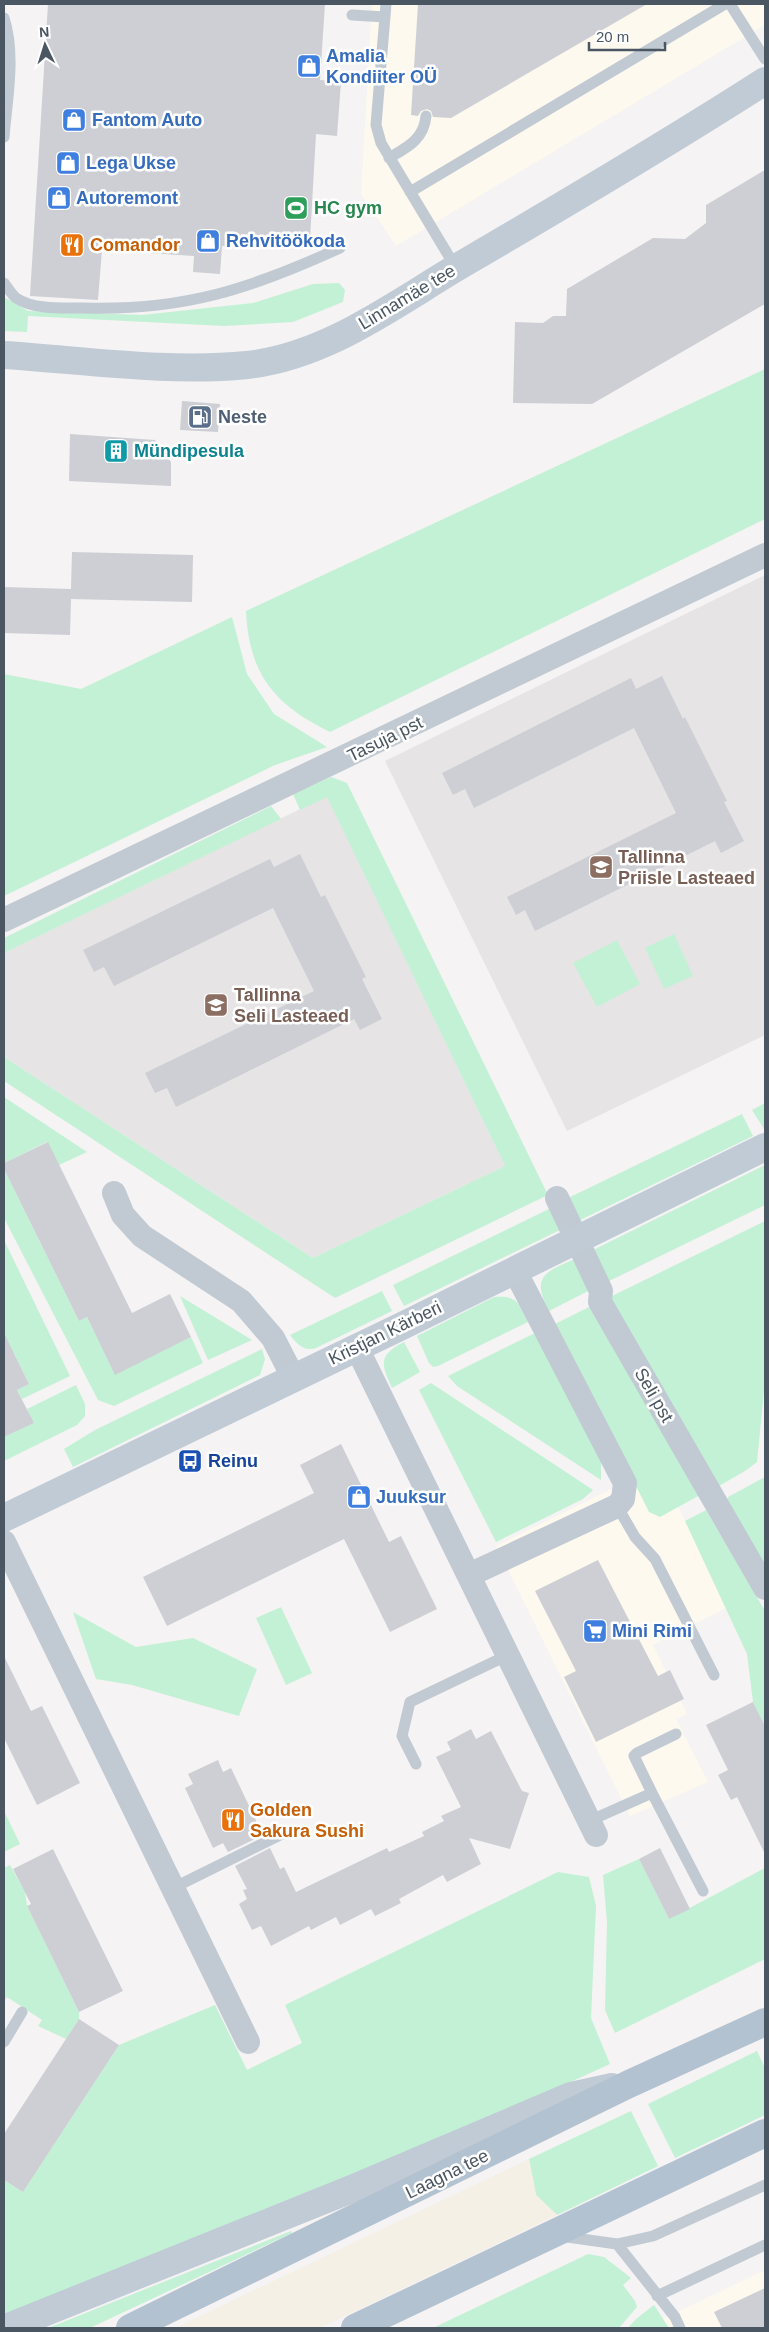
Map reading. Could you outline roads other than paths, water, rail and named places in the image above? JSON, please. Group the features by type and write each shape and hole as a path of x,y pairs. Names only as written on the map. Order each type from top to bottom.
{"main road":[{"name":"Laagna tee","path":"130,2328 629,2084 765,2022"},
{"path":"355,2328 765,2133"}],"street":[{"name":"Linnamäe tee","path":"4,355 186,367 248,365 301,354 328,343 613,176 765,81"},
{"name":"Tasuja pst","path":"4,920 765,555"},
{"name":"Kristjan Kärberi","path":"4,1518 293,1377 357,1348 575,1238 765,1146"},
{"path":"114,1193 123,1216 142,1236 241,1301 273,1338 293,1377"},
{"name":"Seli pst","path":"558,1198 601,1291 600,1302 765,1588"},
{"path":"469,1575 618,1506 623,1499 625,1483 514,1269"},
{"path":"357,1348 592,1828"},
{"path":"4,1542 248,2042"},
{"path":"6,2328 354,2188 571,2096 629,2084"},
{"path":"381,2328 461,2278"}],"lane":[{"path":"386,4 376,125 380,143 456,268"},
{"path":"410,192 725,4"},
{"path":"730,4 765,59"},
{"path":"352,15 385,17"},
{"path":"4,18 9,35 4,138"},
{"path":"389,158 411,145 422,134 426,116"},
{"path":"4,284 15,297 28,304 55,307 119,309 174,304 223,294 263,281 340,248"},
{"path":"618,1506 635,1537 655,1559 714,1674"},
{"path":"416,1764 402,1736 410,1702 508,1655"},
{"path":"676,1734 634,1756 703,1891"},
{"path":"592,1828 652,1793"},
{"path":"173,1888 286,1832"},
{"path":"4,2042 22,2012"},
{"path":"550,2235 617,2244 653,2236 765,2184"},
{"path":"617,2244 658,2296 680,2328"},
{"path":"658,2296 765,2245"}],"place":[{"name":"Amalia Kondiiter OÜ","path":"309,66"},
{"name":"Fantom Auto","path":"74,120"},
{"name":"Lega Ukse","path":"68,163"},
{"name":"Autoremont","path":"59,198"},
{"name":"HC gym","path":"296,208"},
{"name":"Rehvitöökoda","path":"208,241"},
{"name":"Comandor","path":"72,245"},
{"name":"Neste","path":"200,417"},
{"name":"Mündipesula","path":"116,451"},
{"name":"Tallinna Priisle Lasteaed","path":"601,867"},
{"name":"Tallinna Seli Lasteaed","path":"216,1005"},
{"name":"Reinu","path":"190,1461"},
{"name":"Juuksur","path":"359,1497"},
{"name":"Mini Rimi","path":"595,1631"},
{"name":"Golden Sakura Sushi","path":"233,1820"}]}
